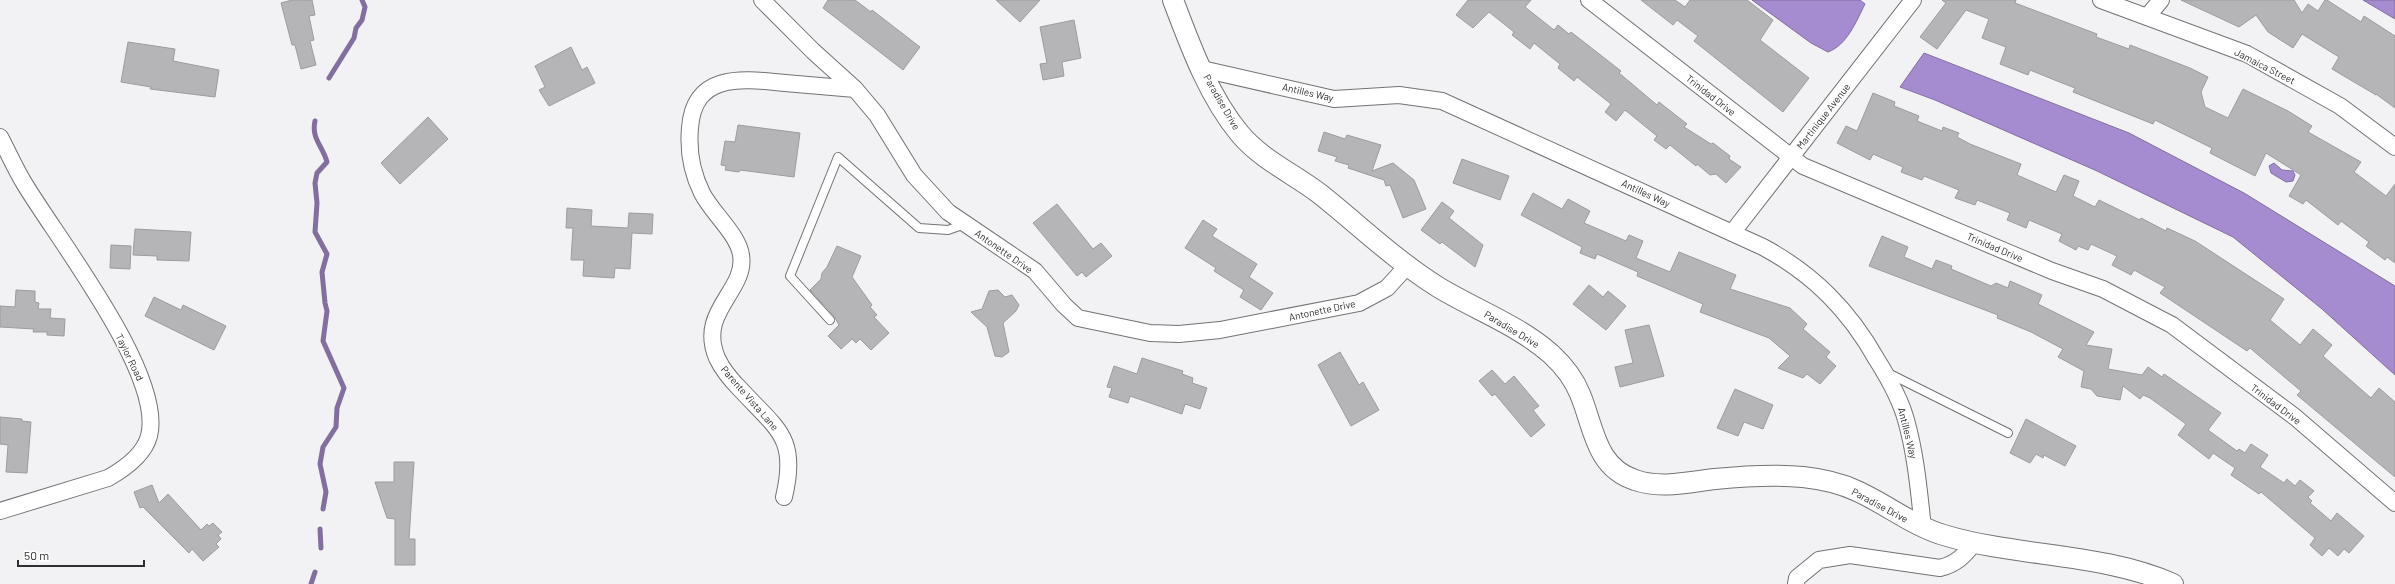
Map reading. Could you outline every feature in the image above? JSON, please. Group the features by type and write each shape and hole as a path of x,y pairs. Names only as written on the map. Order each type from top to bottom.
{"street":[{"name":"Antonette Drive","path":"762,0 813,51 855,89 877,115 914,175 948,212 1035,271 1064,305 1078,318 1150,333 1179,334 1220,330 1349,306 1370,299 1387,288 1407,266"},
{"name":"Paradise Drive","path":"1173,0 1202,69 1229,120 1253,147 1318,193 1407,266 1449,293 1526,335 1554,357 1564,367 1579,392 1593,435 1602,455 1624,475 1655,484 1757,476 1815,479 1834,482 1859,492 1923,528 1974,543 2063,556 2140,573 2173,584"},
{"name":"Trinidad Drive","path":"1589,0 1791,157 1817,172 2052,271 2103,289 2172,325 2295,417 2395,503"},
{"name":"Martinique Avenue","path":"1732,233 1913,0"},
{"name":"Jamaica Street","path":"2101,0 2247,54 2340,106 2395,147"},
{"path":"2147,18 2161,0"},
{"name":"Antilles Way","path":"1202,69 1334,99 1399,95 1442,101 1732,233 1792,263 1822,287 1858,328 1884,371 1906,421 1915,464 1923,528"},
{"name":"Parente Vista Lane","path":"784,497 790,470 786,443 776,427 726,374 715,351 712,336 715,319 736,281 742,257 738,245 708,203 698,182 689,147 690,123 693,112 703,95 719,84 728,80 747,80 855,89"},
{"name":"Taylor Road","path":"0,137 23,182 76,262 131,354 147,396 150,418 149,435 146,445 140,454 120,471 108,478 0,511"},
{"path":"1796,584 1798,578 1819,560 1850,555 1940,568 1954,564 1967,553 1974,543"}],"lane":[{"path":"830,320 790,276 838,157 919,228 948,230 966,224"},
{"path":"1884,371 2008,433"}],"shaded area":[{"path":"1752,0 1860,0 1865,4 1846,38 1835,49 1828,52 1811,43"},
{"path":"2363,0 2395,0 2395,19"},
{"path":"1924,53 2129,133 2244,193 2395,286 2395,375 2322,309 2233,237 2097,171 1935,100 1900,87"},
{"path":"2274,163 2282,170 2293,171 2295,175 2293,181 2286,182 2271,173 2269,166"}],"building":[{"path":"292,0 312,0 315,15 309,16 314,40 310,41 316,65 301,69 295,45 292,45 281,3"},
{"path":"828,0 855,0 871,12 872,10 920,47 903,70 823,8"},
{"path":"996,0 1040,0 1020,22"},
{"path":"1468,0 1531,0 1525,7 1554,30 1558,25 1569,34 1571,32 1621,71 1619,73 1657,105 1659,102 1687,124 1684,127 1711,144 1713,143 1730,156 1729,159 1741,167 1726,183 1716,174 1710,175 1697,164 1696,166 1670,145 1666,149 1654,140 1657,136 1625,110 1616,121 1605,112 1611,104 1577,77 1574,81 1558,68 1560,64 1534,43 1530,49 1512,35 1514,32 1489,12 1473,28 1456,15"},
{"path":"1641,0 1675,0 1685,7 1690,0 1747,0 1773,20 1760,40 1809,78 1783,112 1694,41 1698,36 1677,20 1673,25"},
{"path":"1942,0 2016,0 2015,3 2097,34 2096,37 2129,49 2130,45 2190,68 2208,77 2201,92 2205,107 2228,118 2243,89 2288,111 2312,126 2308,132 2361,162 2354,172 2386,196 2395,184 2395,263 2387,257 2385,260 2366,246 2369,242 2341,221 2338,225 2306,200 2303,204 2289,196 2301,175 2266,153 2255,176 2210,153 2212,148 2155,120 2153,124 2073,92 2075,88 2030,70 2028,75 2000,64 2006,47 1982,38 1989,19 1966,10 1937,49 1920,37 1946,3"},
{"path":"2181,0 2294,0 2302,13 2308,4 2318,11 2325,0 2327,0 2361,22 2364,16 2395,36 2395,108 2376,94 2332,69 2339,57 2302,34 2293,48 2268,32 2256,15 2239,27"},
{"path":"1074,20 1081,58 1062,62 1064,76 1043,80 1040,64 1047,63 1040,27"},
{"path":"128,42 175,49 173,61 219,70 215,97 150,89 151,87 121,82"},
{"path":"571,47 582,70 587,67 595,83 549,106 539,90 545,87 535,66"},
{"path":"1873,93 1895,102 1894,106 1919,116 1917,121 1942,131 1943,127 1959,133 1957,137 1970,144 2021,164 2017,175 2056,192 2064,175 2079,181 2073,196 2095,207 2099,200 2140,220 2141,218 2166,231 2167,228 2195,241 2284,299 2270,320 2300,345 2313,329 2332,345 2323,356 2371,398 2379,388 2395,402 2395,477 2297,395 2301,391 2250,348 2247,351 2160,293 2165,287 2134,270 2131,275 2112,265 2117,256 2091,244 2088,250 2078,246 2076,250 2059,241 2062,234 2029,220 2026,228 2007,220 2010,213 1977,200 1975,205 1955,198 1959,190 1924,176 1922,180 1901,172 1903,167 1873,154 1870,160 1837,143 1846,126 1857,131"},
{"path":"428,117 448,139 400,184 381,163"},
{"path":"738,125 800,133 794,177 740,170 739,172 725,170 726,166 721,165 725,141 735,142"},
{"path":"1324,132 1345,139 1347,135 1381,145 1372,171 1393,163 1414,180 1426,209 1403,218 1390,185 1386,186 1384,180 1348,168 1349,165 1335,161 1337,157 1318,151"},
{"path":"1462,159 1509,176 1500,200 1453,183"},
{"path":"1533,193 1562,209 1568,199 1590,211 1584,223 1626,241 1629,235 1643,241 1636,258 1670,272 1679,252 1736,275 1730,289 1790,308 1807,324 1803,329 1830,352 1826,357 1836,366 1820,384 1807,374 1803,378 1778,368 1790,356 1769,338 1700,312 1703,304 1637,276 1638,272 1597,254 1595,259 1580,253 1582,247 1521,215"},
{"path":"1442,202 1454,211 1449,218 1483,245 1475,267 1442,242 1440,244 1421,230"},
{"path":"1057,204 1093,249 1101,243 1112,256 1086,277 1082,272 1077,276 1033,223"},
{"path":"567,208 592,210 591,226 628,228 629,213 653,214 652,234 632,233 630,269 615,268 614,278 583,276 584,260 571,260 573,228 566,228"},
{"path":"1203,220 1217,229 1212,236 1257,264 1249,277 1273,293 1261,310 1240,297 1244,290 1214,271 1216,268 1185,248"},
{"path":"135,229 191,232 189,261 157,260 157,256 133,255"},
{"path":"1882,236 1908,247 1904,257 1932,269 1936,260 1952,266 1951,269 1991,286 1996,283 2008,288 2010,281 2042,295 2038,304 2094,332 2086,345 2112,349 2108,369 2142,375 2148,367 2162,377 2164,374 2221,413 2208,430 2237,451 2239,449 2245,453 2251,444 2268,455 2260,467 2284,483 2287,479 2295,486 2300,480 2314,491 2308,497 2312,501 2310,503 2331,521 2337,513 2364,536 2349,553 2344,549 2338,556 2329,548 2322,556 2310,545 2315,538 2261,492 2259,494 2231,475 2235,468 2213,453 2209,459 2178,435 2186,424 2150,398 2143,395 2140,399 2123,386 2120,400 2097,396 2091,389 2081,387 2084,371 2058,357 2063,349 2031,332 1997,318 1998,315 1869,266"},
{"path":"111,245 131,246 130,269 110,268"},
{"path":"837,246 861,256 852,277 872,305 870,307 877,315 874,317 889,333 871,350 860,339 856,343 852,339 841,349 828,336 839,325 834,316 810,290 821,279 822,273 827,267"},
{"path":"1589,285 1603,297 1608,291 1626,306 1606,330 1573,304"},
{"path":"16,290 35,291 35,302 39,303 38,309 51,309 50,318 65,319 64,336 47,335 47,332 33,332 34,329 0,327 0,306 15,307"},
{"path":"998,290 1005,297 1012,295 1019,305 1016,311 1003,323 1009,352 1002,357 995,356 987,327 971,312 982,309 989,291"},
{"path":"154,297 181,310 183,305 226,326 214,350 145,316"},
{"path":"1649,325 1664,376 1620,387 1615,367 1633,363 1625,330"},
{"path":"1340,352 1359,385 1363,382 1379,410 1351,426 1318,365"},
{"path":"1142,358 1183,371 1182,374 1193,378 1192,383 1207,388 1200,409 1185,404 1182,414 1130,396 1128,403 1109,397 1112,388 1107,387 1114,366 1137,374"},
{"path":"1492,370 1505,384 1514,376 1539,406 1533,410 1545,425 1531,437 1495,394 1492,396 1479,381"},
{"path":"1735,389 1773,405 1763,429 1744,422 1738,436 1717,428"},
{"path":"0,417 22,419 22,421 31,422 27,473 6,472 8,445 0,444"},
{"path":"2026,419 2076,446 2065,466 2044,455 2043,458 2036,454 2030,463 2010,453"},
{"path":"394,462 414,462 409,539 415,539 415,565 395,565 395,519 387,518 375,482 394,482"},
{"path":"152,485 159,503 168,494 201,530 207,524 209,526 213,523 222,532 218,535 221,539 216,544 219,547 203,561 192,549 189,553 143,507 140,508 134,492"}],"waterway":[{"path":"329,78 354,38 356,28 362,20 365,7 362,0"},
{"path":"315,121 314,127 316,138 327,162 317,173 315,183 317,203 315,232 327,254 322,272 327,311 323,341 344,388 337,408 336,427 323,447 320,464 326,492 323,509"},
{"path":"320,529 321,548"},
{"path":"311,584 315,572"}]}
